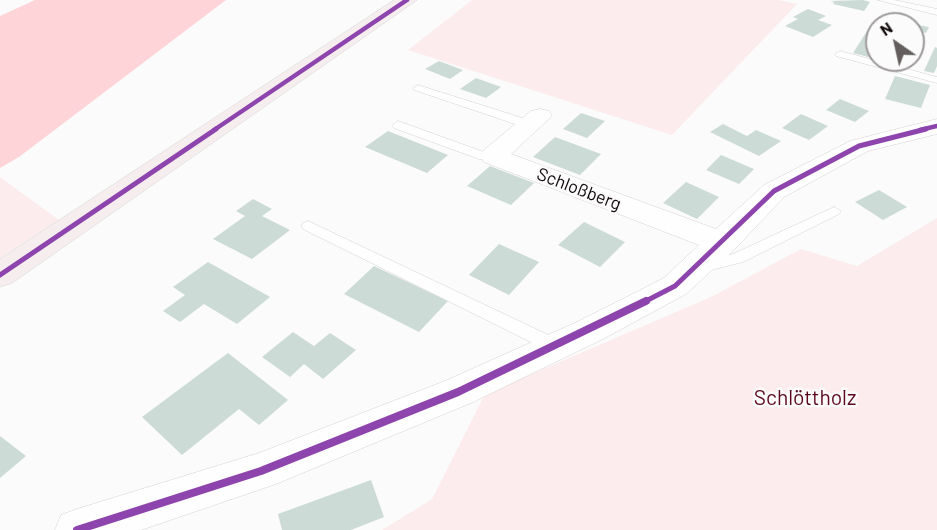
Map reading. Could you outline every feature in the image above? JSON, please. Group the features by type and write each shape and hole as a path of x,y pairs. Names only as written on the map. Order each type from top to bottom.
{"main road":[{"path":"0,275 407,0"}],"street":[{"path":"493,156 535,120"},
{"path":"77,530 261,471 458,392 675,285 723,243 774,191 859,146 937,126"},
{"name":"Schloßberg","path":"493,156 723,243"}],"lane":[{"path":"882,0 937,12"},
{"path":"840,54 937,80"},
{"path":"418,88 535,120"},
{"path":"399,125 483,156 493,156"},
{"path":"694,269 738,258 834,211"},
{"path":"308,226 555,346"}],"green space":[{"path":"472,0 779,0 797,4 672,135 408,50"},
{"path":"0,177 59,220 0,258"},
{"name":"Schlöttholz","path":"937,218 937,530 382,530 432,499 485,394 711,297 801,249 857,266"}],"shaded area":[{"path":"35,0 226,0 19,157 0,168 0,16"}],"building":[{"path":"863,0 870,2 864,11 833,4 834,2 830,1"},
{"path":"808,9 826,16 818,20 832,25 813,37 785,26 798,19 793,17"},
{"path":"865,34 865,56 853,53"},
{"path":"935,47 937,48 937,66 934,73 925,71"},
{"path":"439,61 463,70 450,79 425,69"},
{"path":"895,76 930,85 921,108 885,99"},
{"path":"476,78 501,87 486,98 460,89"},
{"path":"840,99 869,111 855,122 826,110"},
{"path":"581,113 605,121 587,138 563,129"},
{"path":"801,114 828,126 809,140 782,128"},
{"path":"723,124 747,136 756,130 781,141 759,156 710,132"},
{"path":"388,131 448,155 427,173 365,147"},
{"path":"555,137 601,154 580,175 533,157"},
{"path":"721,155 754,169 739,184 706,170"},
{"path":"490,166 534,183 511,205 467,186"},
{"path":"686,182 719,197 697,219 663,203"},
{"path":"879,190 907,207 883,220 855,202"},
{"path":"253,199 272,209 262,216 290,230 252,259 213,239 245,216 236,211"},
{"path":"584,222 625,242 600,267 558,245"},
{"path":"499,244 539,262 509,295 469,275"},
{"path":"208,262 270,297 237,324 204,304 180,322 163,311 185,295 173,287"},
{"path":"374,266 448,301 419,332 344,294"},
{"path":"293,332 314,346 330,333 356,350 323,379 304,364 290,377 262,357"},
{"path":"228,353 288,400 259,425 239,409 182,455 142,417"},
{"path":"0,436 26,456 0,478"},
{"path":"371,480 384,517 351,530 282,530 278,514"}],"transit line":[{"path":"0,275 407,0"},
{"path":"77,530 261,471 458,392 591,330 675,286 774,191 859,146 937,126"}]}
